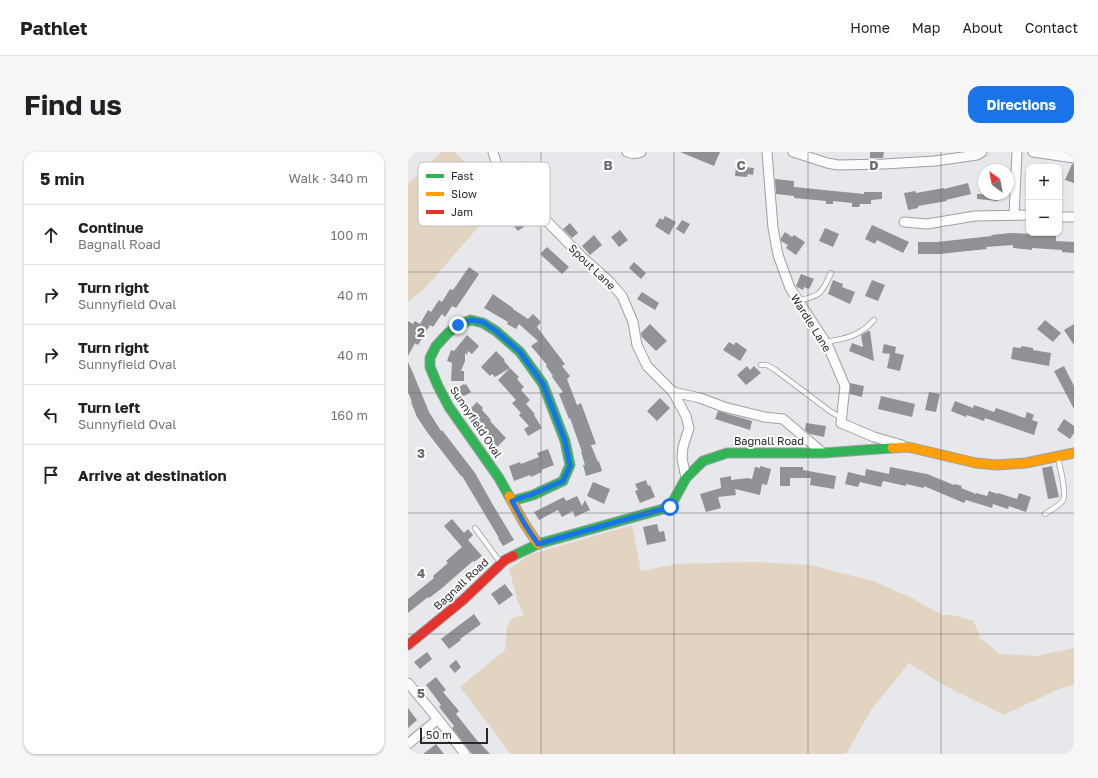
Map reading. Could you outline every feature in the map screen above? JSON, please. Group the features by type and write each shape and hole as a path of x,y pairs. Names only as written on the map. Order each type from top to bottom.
{"street":[{"name":"Spout Lane","path":"493,152 496,162"},
{"path":"628,152 638,154 641,152"},
{"name":"Wardle Lane","path":"767,152 778,255 790,288 828,346 845,386 842,418"},
{"path":"793,152 838,165 935,161 977,155 982,152"},
{"path":"1014,215 1016,152"},
{"path":"1033,152 1074,158"},
{"path":"904,222 927,224 976,216 1026,215"},
{"path":"1062,217 1074,217"},
{"name":"Spout Lane","path":"550,224 582,257 608,280 622,296 633,322 637,345 647,366 673,392 686,416 689,428 683,447 682,458 686,478"},
{"name":"Sunnyfield Oval","path":"512,501 563,481 570,466 565,441 543,384 520,352 483,322 471,320 458,325 436,346 430,358 430,367 449,407 499,478 524,523 538,544"},
{"path":"673,392 700,398 724,407 764,417 782,419 823,453"},
{"path":"842,418 841,422 874,437 908,447"},
{"name":"Bagnall Road","path":"408,645 463,600 505,560 538,544 670,507 686,478 703,461 727,453 823,453 908,447 976,463 997,465 1026,463 1074,453"},
{"path":"408,683 465,754"},
{"path":"408,744 438,719"}],"lane":[{"path":"798,301 815,296 823,290 831,273"},
{"path":"825,342 856,335 874,320"},
{"path":"762,365 767,365 774,369 831,412 842,418"},
{"path":"1045,514 1060,504 1064,499 1062,474 1058,456"},
{"path":"476,528 501,563"}],"shaded area":[{"path":"441,152 455,152 465,162 431,162"},
{"path":"418,174 418,226 479,226 425,288 408,302 408,184"},
{"path":"632,525 641,571 678,564 753,562 810,565 873,581 912,598 942,615 952,615 974,621 980,638 1000,654 1037,656 1074,648 1074,685 1061,688 1004,715 947,687 909,663 871,710 846,754 511,754 460,687 505,650 507,627 512,618 524,615 518,602 509,569 529,555"}],"building":[{"path":"680,152 720,152 714,166"},
{"path":"870,152 884,152 883,158 870,158"},
{"path":"1072,164 1074,164 1074,183 1065,180"},
{"path":"736,166 754,168 753,175 748,174 747,177 735,176"},
{"path":"775,179 794,181 794,187 864,194 864,192 882,192 882,199 871,200 871,204 860,204 859,207 852,207 852,203 833,201 833,204 826,204 826,201 794,198 794,196 776,194"},
{"path":"968,183 971,194 946,200 947,201 918,206 918,208 908,210 904,193 944,189"},
{"path":"665,216 676,222 669,235 655,226 660,218 663,220"},
{"path":"682,220 690,224 684,234 676,229"},
{"path":"570,223 578,233 572,238 563,229"},
{"path":"872,225 909,242 903,253 877,240 875,244 865,239"},
{"path":"514,226 525,226 518,231"},
{"path":"825,228 839,234 833,247 819,241"},
{"path":"620,230 628,240 619,247 611,237"},
{"path":"785,232 792,237 794,235 805,242 796,255 786,248 788,245 781,241 781,238"},
{"path":"1011,233 1026,234 1026,236 1056,236 1056,241 1074,242 1074,253 1062,252 1062,250 1032,248 1032,250 1013,248 1013,245 986,247 987,249 940,254 918,254 918,242 937,242 992,236 991,235"},
{"path":"594,235 602,245 590,255 582,246"},
{"path":"547,247 569,267 562,274 540,254"},
{"path":"634,262 646,273 641,279 629,268"},
{"path":"469,267 479,274 465,295 456,308 452,306 445,317 442,314 433,327 430,325 418,345 415,343 408,356 408,321 413,324 415,321 420,324 428,310 431,312 439,300 442,302 450,289 453,290"},
{"path":"801,274 814,279 809,289 804,287 803,290 796,286"},
{"path":"833,280 843,284 842,287 855,292 850,304 828,294"},
{"path":"872,280 885,285 878,301 865,296"},
{"path":"642,292 659,303 655,310 637,299"},
{"path":"493,294 528,319 533,314 541,322 537,327 565,364 562,366 570,376 567,379 577,405 581,403 596,444 591,445 602,471 586,476 582,452 570,418 569,419 559,394 563,392 552,377 553,376 546,366 547,365 531,346 538,341 519,324 516,329 507,324 508,322 484,308"},
{"path":"1045,320 1061,333 1053,342 1037,329"},
{"path":"650,324 667,341 656,351 642,337 641,333"},
{"path":"1074,324 1074,345 1064,330"},
{"path":"870,331 874,361 849,351 852,343 863,347 861,335"},
{"path":"467,335 479,346 472,354 468,351 467,355 465,353 465,361 461,371 464,371 464,381 451,381 452,363 447,361 451,350 454,351"},
{"path":"729,342 734,345 736,342 747,350 740,361 723,350"},
{"path":"884,344 896,347 895,353 904,355 900,371 887,368 890,354 882,353"},
{"path":"1021,346 1051,353 1049,366 1011,359 1013,347 1021,348"},
{"path":"496,351 505,360 504,361 510,368 495,377 492,374 490,376 481,367"},
{"path":"408,362 429,412 441,431 442,430 475,473 514,540 503,546 462,476 417,417 408,392"},
{"path":"747,366 750,370 754,366 761,373 746,385 737,375"},
{"path":"1064,366 1074,386 1074,409 1054,371"},
{"path":"510,368 519,377 517,379 524,387 521,390 530,400 526,404 535,414 534,415 542,428 528,436 524,429 529,426 519,415 521,413 512,403 516,400 498,380"},
{"path":"850,383 864,386 862,397 850,394"},
{"path":"466,384 471,392 455,401 453,397 457,394 454,390"},
{"path":"929,392 940,394 936,412 925,410"},
{"path":"881,396 915,404 912,417 878,409"},
{"path":"660,398 670,408 657,421 647,411"},
{"path":"955,401 973,408 974,405 994,412 996,408 1025,418 1027,412 1034,415 1032,420 1038,422 1034,435 985,418 984,421 967,415 966,417 951,411"},
{"path":"477,402 483,408 482,410 491,420 490,421 506,438 497,447 491,441 492,439 476,422 478,420 468,411"},
{"path":"718,411 752,421 750,430 715,419"},
{"path":"1064,419 1074,426 1074,433 1070,439 1057,430"},
{"path":"806,423 826,426 824,437 810,434 805,430"},
{"path":"548,449 554,465 541,470 542,472 531,477 530,475 514,481 509,466 520,462 521,464 539,457 537,453"},
{"path":"760,466 771,469 767,485 762,484 760,495 735,489 736,495 718,497 721,508 706,512 700,494 721,488 720,478 731,476 731,480 752,479 755,467 760,468"},
{"path":"1052,466 1059,497 1048,499 1042,468"},
{"path":"780,467 803,467 803,470 836,476 834,489 810,485 811,478 790,478 790,486 780,486"},
{"path":"890,467 927,474 954,485 962,486 961,488 976,494 987,496 989,491 1017,499 1019,493 1031,497 1026,512 1009,506 1008,509 993,504 992,508 966,500 964,503 924,486 924,488 906,484 906,486 883,481 881,487 860,482 858,487 845,484 848,472 865,476 866,469 889,474"},
{"path":"646,480 655,497 640,503 635,491 638,490 635,484"},
{"path":"593,482 610,489 604,504 587,496"},
{"path":"577,496 582,506 585,500 590,510 575,517 573,511 562,517 558,510 539,520 534,512 564,497 566,501"},
{"path":"452,519 464,533 468,529 473,535 468,540 482,556 474,562 473,561 441,589 408,613 408,599 434,578 433,576 448,563 446,561 462,547 444,526"},
{"path":"657,524 659,532 664,531 666,541 647,545 643,527"},
{"path":"505,584 513,595 499,605 491,594"},
{"path":"474,614 481,624 449,649 441,639"},
{"path":"427,652 432,659 420,669 414,662"},
{"path":"456,660 461,667 455,673 449,666"},
{"path":"436,677 446,690 443,692 459,711 456,714 479,743 490,754 472,754 452,728 454,726 439,707 441,705 426,685"},
{"path":"408,708 417,720 408,728"},
{"path":"436,744 444,754 423,754"}],"traffic: fast":[{"path":"509,496 499,478 449,407 430,367 430,358 436,346 458,325 471,320 483,323 496,331 520,352 543,384 565,441 570,465 563,481 533,495 512,501"},
{"path":"513,556 538,544 670,507 686,478 703,461 727,453 823,453 892,448"}],"traffic: slow":[{"path":"892,448 908,447 976,463 997,465 1026,463 1074,453"},
{"path":"509,496 538,544"}],"traffic: jam":[{"path":"408,645 463,600 505,560 513,556"}],"route":[{"path":"458,325 471,320 483,322 520,352 543,384 565,441 570,466 563,481 512,501 538,544 670,507"}]}
